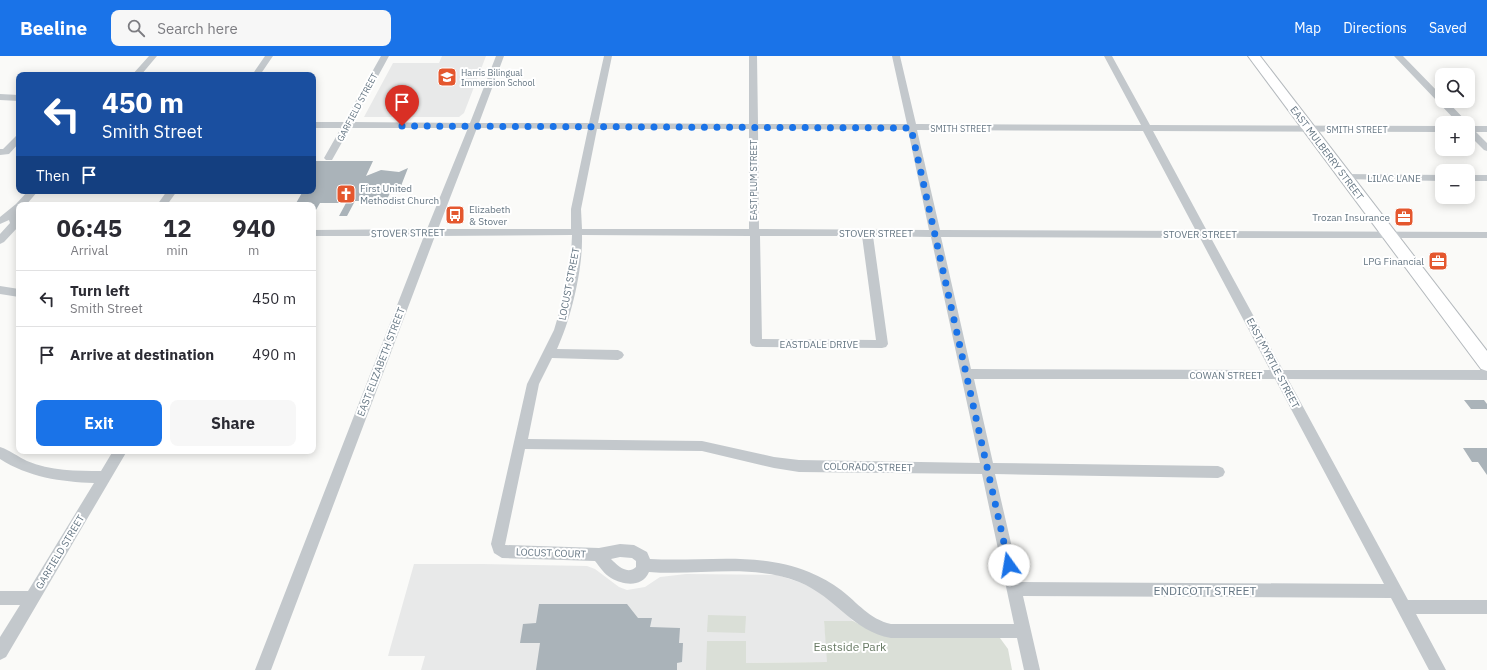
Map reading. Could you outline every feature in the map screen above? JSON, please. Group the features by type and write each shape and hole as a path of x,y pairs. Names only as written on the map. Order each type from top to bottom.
{"highway":[{"name":"EAST MULBERRY STREET","path":"1254,56 1487,364"}],"street":[{"path":"139,72 153,56"},
{"path":"258,72 269,56"},
{"name":"GARFIELD STREET","path":"329,158 385,56"},
{"name":"EAST ELIZABETH STREET","path":"263,670 500,56"},
{"name":"LOCUST STREET","path":"502,551 498,544 533,384 560,330 565,314 576,256 576,209 608,56"},
{"name":"EAST PLUM STREET","path":"753,56 754,232"},
{"path":"896,56 1032,670"},
{"name":"EAST MYRTLE STREET","path":"1108,56 1438,670"},
{"path":"1398,56 1456,116"},
{"path":"0,97 16,98"},
{"name":"SMITH STREET","path":"316,125 1435,129"},
{"path":"1475,128 1487,129"},
{"path":"1475,136 1487,148"},
{"path":"0,152 6,152 16,141"},
{"name":"LILAC LANE","path":"1346,178 1435,178"},
{"path":"1475,178 1487,178"},
{"path":"24,202 31,194"},
{"path":"0,214 16,210"},
{"path":"0,221 16,211"},
{"path":"0,240 15,224 16,219"},
{"name":"STOVER STREET","path":"316,233 754,232 1487,235"},
{"name":"EASTDALE DRIVE","path":"754,232 756,241 756,344 882,344 867,233"},
{"path":"0,290 16,293"},
{"path":"549,353 618,355"},
{"name":"COWAN STREET","path":"966,374 1487,376"},
{"name":"COLORADO STREET","path":"520,444 682,444 714,448 768,462 799,466 1218,472"},
{"path":"0,452 29,468 49,473 85,477 105,476"},
{"name":"GARFIELD STREET","path":"0,652 118,454"},
{"name":"LOCUST COURT","path":"502,551 599,555 612,550 628,549 641,554 645,565 642,572 636,576 628,577 617,574 599,555"},
{"path":"645,565 663,567 751,566 775,568 798,574 817,583 836,595 868,623 891,631 1023,631"},
{"name":"ENDICOTT STREET","path":"1014,589 1395,591"},
{"path":"0,598 32,598"},
{"path":"1404,607 1487,607"}],"shaded area":[{"path":"442,56 486,56 464,113 459,117 364,117 393,63 439,63"},
{"path":"414,564 587,566 595,569 619,587 627,590 645,587 660,577 686,574 777,575 817,590 835,602 853,621 824,621 828,662 746,663 744,670 421,670 425,656 388,656"}],"green space":[{"path":"708,615 746,616 745,633 707,632"},
{"name":"Eastside Park","path":"824,621 853,621 888,637 1000,638 1008,649 1012,670 706,670 707,641 746,641 746,663 827,662"}],"building":[{"name":"First United Methodist Church","path":"316,161 373,161 366,176 381,170 399,172 408,168 401,186 392,189 386,201 355,201 347,216 339,216 346,203 320,203 316,210 316,202 297,202 301,194 316,194"},
{"name":"LPG Financial","path":"1429,256 1440,256 1448,266 1437,266"},
{"path":"1464,400 1484,400 1487,404 1487,409 1471,409"},
{"path":"1463,448 1487,448 1487,475 1478,462 1472,462"},
{"path":"539,604 627,604 638,618 652,618 650,627 680,628 679,643 683,643 682,662 677,663 677,670 536,670 540,643 520,643 523,624 536,623"}],"place":[{"name":"Harris Bilingual Immersion School","path":"447,77"},
{"name":"First United Methodist Church","path":"346,194"},
{"name":"Elizabeth & Stover","path":"455,215"},
{"name":"Trozan Insurance","path":"1404,217"},
{"name":"LPG Financial","path":"1438,261"}],"route":[{"path":"402,126 911,128 1009,565"}]}
